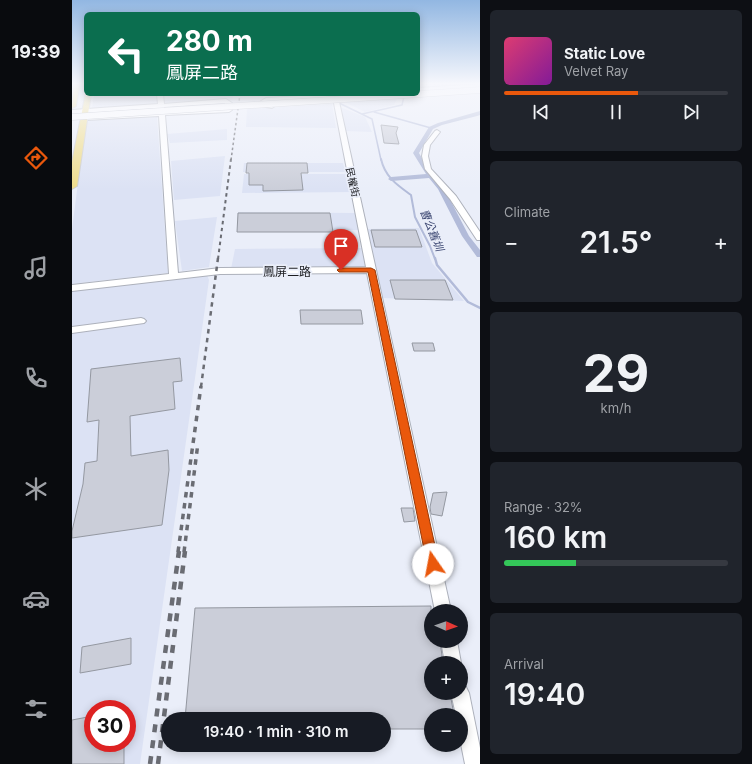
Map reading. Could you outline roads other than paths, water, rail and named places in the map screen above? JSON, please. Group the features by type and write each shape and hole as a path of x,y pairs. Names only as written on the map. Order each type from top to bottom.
{"main road":[{"path":"72,181 83,119"}],"street":[{"path":"161,119 174,276"},
{"name":"民權街","path":"340,119 371,270"},
{"path":"437,132 427,145 425,156 428,169 453,198 480,238"},
{"name":"鳳屏二路","path":"72,288 220,271 371,270"},
{"path":"371,270 441,604"},
{"path":"72,330 141,321"},
{"path":"461,700 474,764"}],"waterway":[{"name":"曹公舊圳","path":"371,119 381,160"},
{"path":"398,119 431,128"},
{"path":"431,176 424,168 416,153 431,128 461,119"},
{"name":"曹公舊圳","path":"381,159 385,171 389,176 396,184 411,195 415,217 435,259"},
{"path":"391,179 431,176"},
{"path":"431,176 441,188 466,236 480,255"},
{"name":"曹公舊圳","path":"435,258 437,265 468,302 480,308"}],"railway":[{"path":"231,160 237,119"},
{"path":"218,259 231,159"},
{"path":"201,387 218,258"},
{"path":"178,552 201,386"},
{"path":"184,552 198,443"},
{"path":"150,764 179,551"},
{"path":"158,764 185,551"}]}
